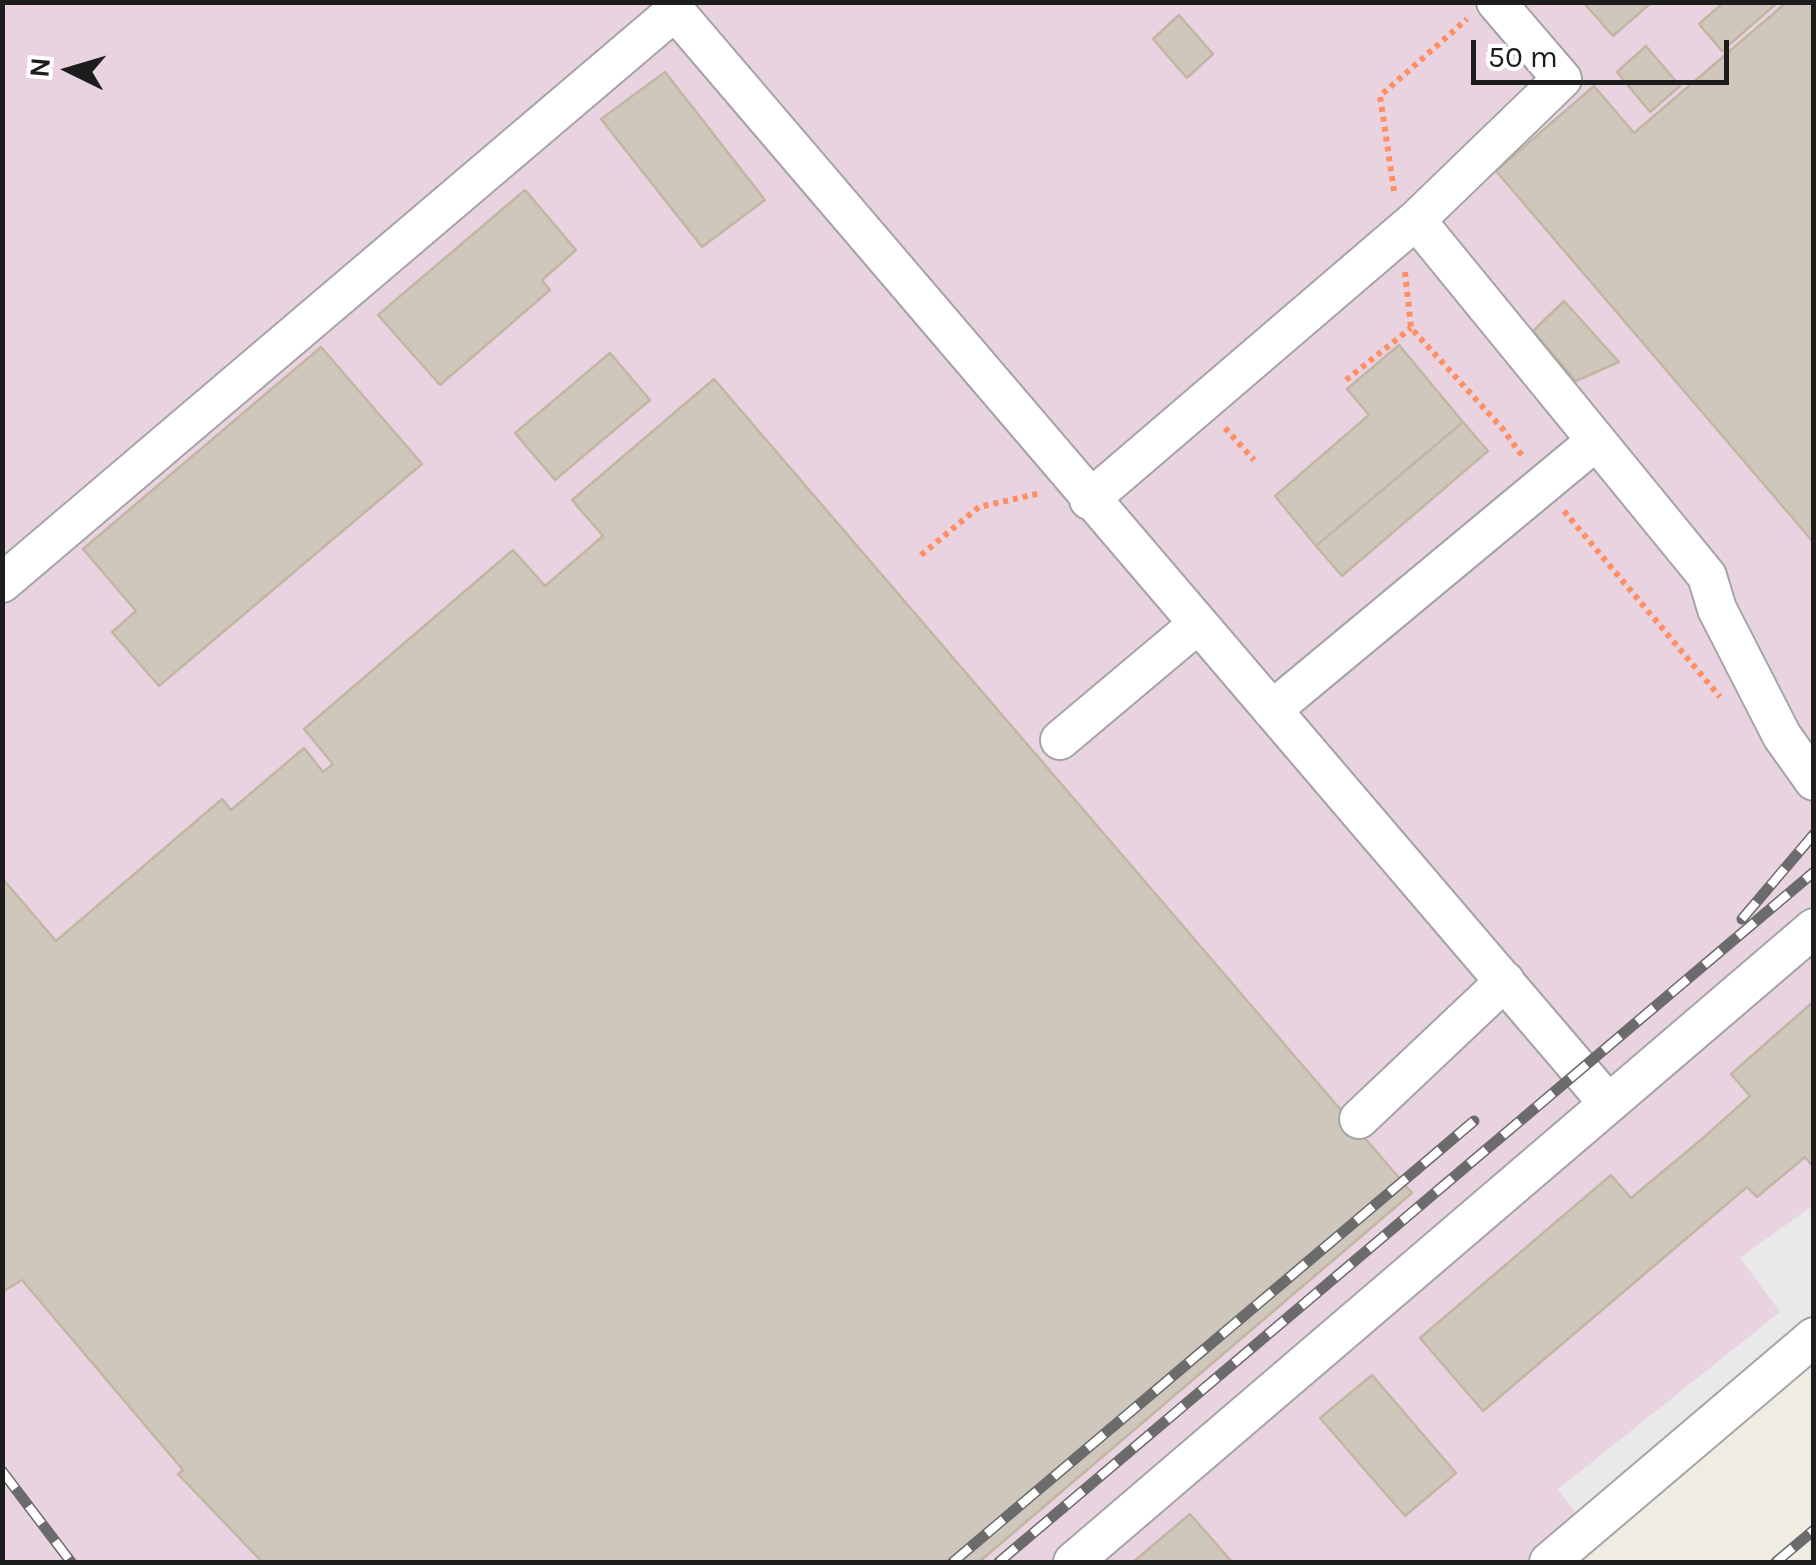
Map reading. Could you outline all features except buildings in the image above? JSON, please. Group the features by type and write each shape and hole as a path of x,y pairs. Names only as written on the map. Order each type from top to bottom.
{"lane":[{"path":"1089,500 1416,220 1562,79 1496,2"},
{"path":"2,583 671,7 1608,1104"},
{"path":"1416,220 1708,576 1717,609 1782,736 1814,781"},
{"path":"1272,710 1596,441"},
{"path":"1060,740 1198,624"},
{"path":"1073,1562 1814,928"},
{"path":"1359,1119 1505,981"},
{"path":"1549,1562 1814,1337"}],"path":[{"path":"1346,380 1410,328"}],"shaded area":[{"path":"3,3 1813,3 1813,1363 1571,1562 3,1562"},
{"path":"1813,1205 1813,1367 1579,1518 1558,1489 1780,1312 1740,1258"}],"railway":[{"path":"1742,919 1814,834"},
{"path":"999,1562 1814,872"},
{"path":"953,1562 1474,1121"},
{"path":"2,1471 71,1562"},
{"path":"1776,1562 1814,1530"}]}
